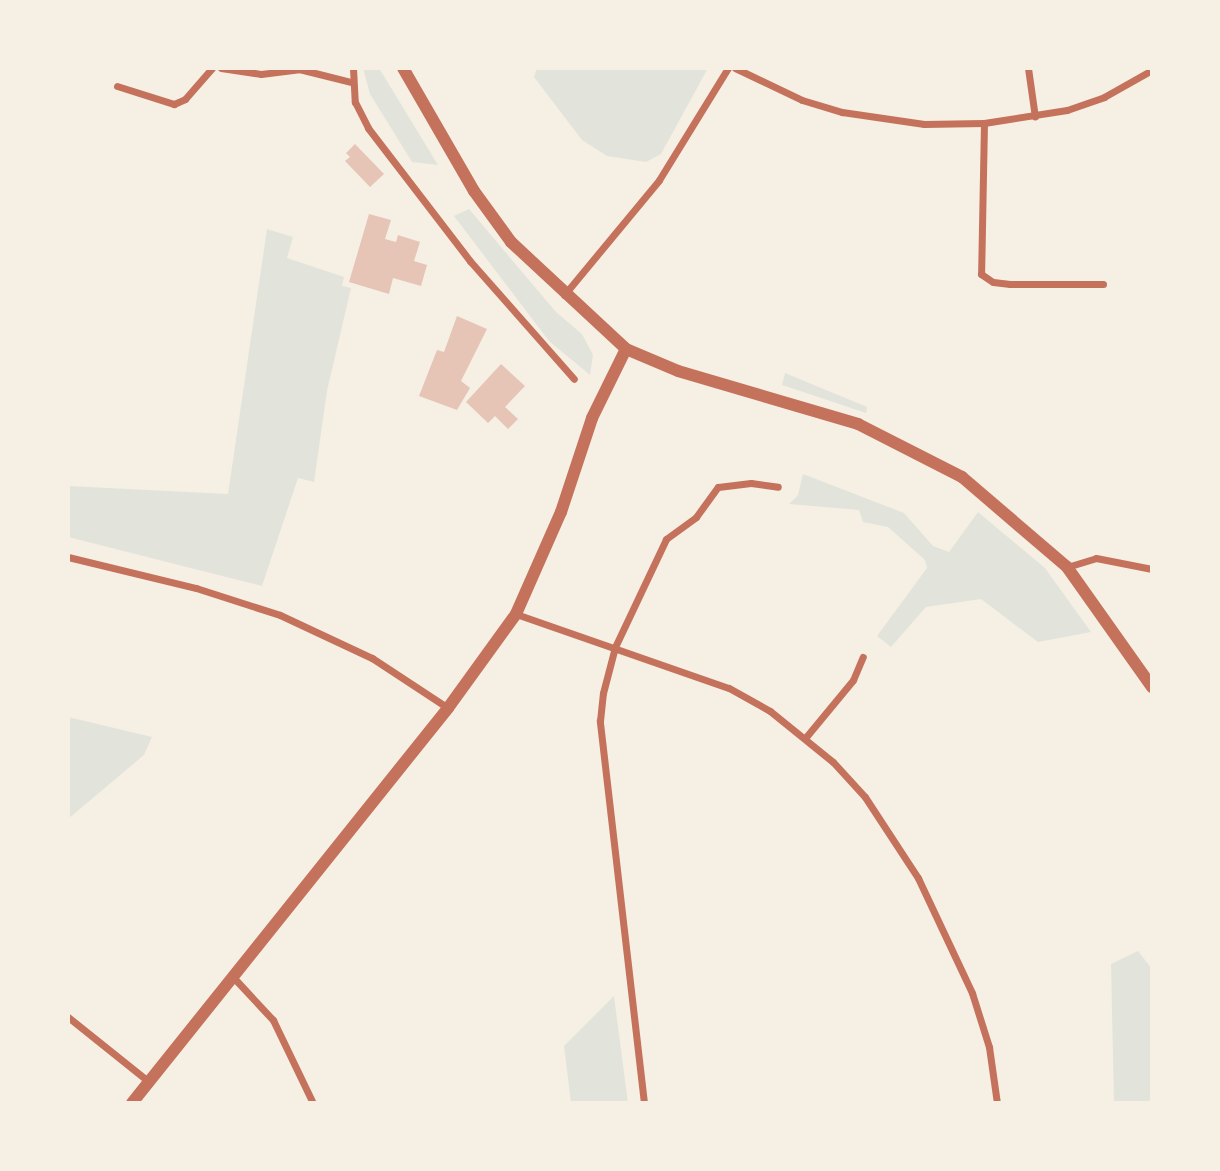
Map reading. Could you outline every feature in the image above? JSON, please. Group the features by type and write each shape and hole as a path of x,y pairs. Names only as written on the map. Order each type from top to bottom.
{"street":[{"path":"117,86 174,103 185,99 212,68"},
{"path":"221,68 261,74 299,69 351,82"},
{"path":"353,68 351,82 368,128 412,187 538,342 574,379"},
{"path":"403,68 474,191 512,242 564,296 626,349 678,372 858,424 918,452 1002,508 1067,567 1152,687"},
{"path":"564,296 659,180 728,68"},
{"path":"735,68 802,100 881,121 984,123 1035,117 1104,97 1151,74"},
{"path":"1028,68 1035,117"},
{"path":"984,123 981,274 993,282 1010,284 1103,284"},
{"path":"132,1103 448,708 516,614 556,524 592,418 626,349"},
{"path":"644,1103 600,721 615,647 666,539 696,517 709,496 730,483 778,487"},
{"path":"68,557 196,588 280,615 372,658 448,708"},
{"path":"1067,567 1096,558 1152,569"},
{"path":"516,614 729,688 806,737 865,797 918,878 972,993 989,1047 997,1103"},
{"path":"806,737 853,680 863,657"},
{"path":"233,977 273,1020 313,1103"},
{"path":"68,1017 149,1082"}],"shaded area":[{"path":"363,68 379,68 438,165 412,162 370,94"},
{"path":"537,68 708,68 661,154 646,162 607,156 582,140 534,77"},
{"path":"469,209 556,312 582,334 593,355 590,375 549,341 454,216"},
{"path":"267,229 293,237 287,258 344,277 342,286 351,288 327,391 314,482 298,478 262,586 68,537 68,486 228,494"},
{"path":"785,373 867,407 866,413 782,385"},
{"path":"803,474 904,513 933,546 949,552 978,512 1045,568 1091,632 1038,642 981,599 926,607 891,647 877,636 927,568 925,560 888,527 863,522 859,510 789,504 798,495"},
{"path":"68,717 152,737 144,755 68,819"},
{"path":"1138,951 1152,969 1152,1103 1114,1103 1111,964"},
{"path":"614,996 628,1103 571,1103 564,1046"}],"building":[{"path":"355,144 384,174 370,187 345,161 350,157 346,153"},
{"path":"369,214 391,220 385,239 396,242 398,235 420,242 414,261 427,265 421,286 393,278 389,294 349,282"},
{"path":"457,316 487,329 461,381 470,388 457,410 419,396 437,350 444,352"},
{"path":"501,364 525,386 505,407 518,419 508,429 495,416 488,423 466,402"}]}
